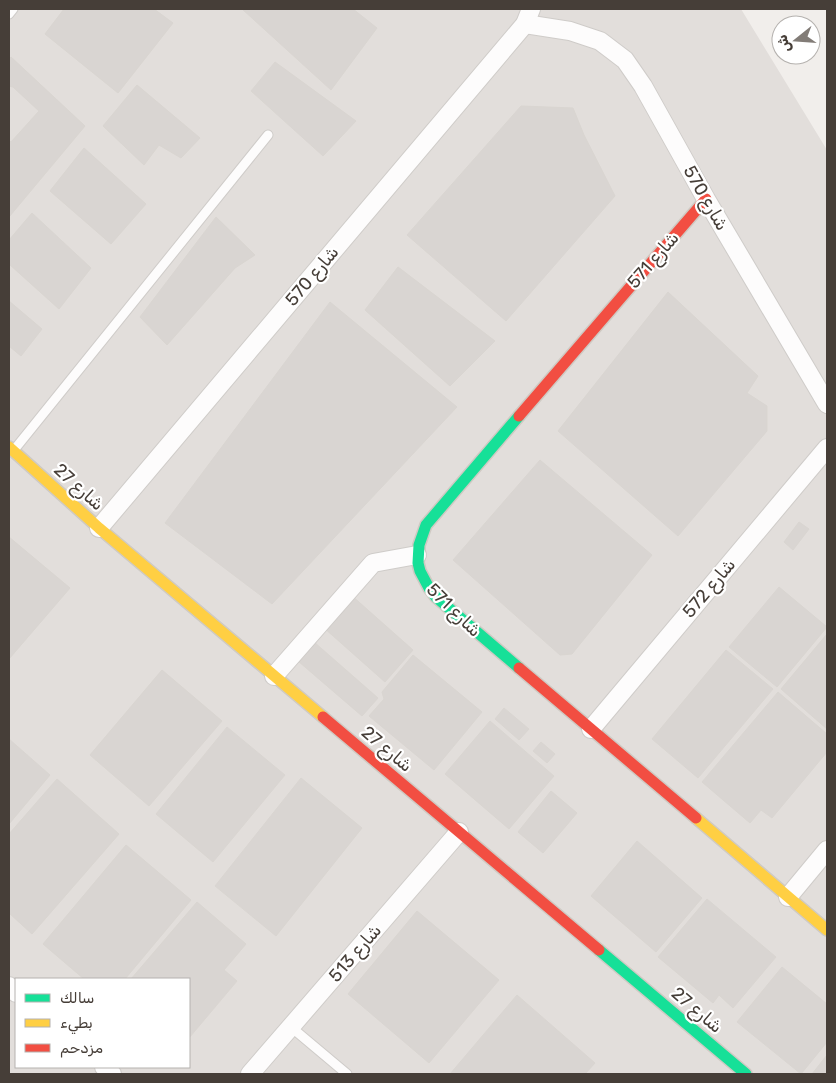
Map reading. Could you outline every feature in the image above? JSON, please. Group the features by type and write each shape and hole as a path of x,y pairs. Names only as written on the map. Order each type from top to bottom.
{"street":[{"name":"شارع 570","path":"99,528 528,16 600,41 625,60 643,86 706,199 827,404"},
{"name":"شارع 571","path":"706,199 426,525 419,539 417,555 419,571 426,585 436,597 827,930"},
{"name":"شارع 27","path":"11,448 99,528 746,1074"},
{"name":"شارع 572","path":"590,729 827,448"},
{"path":"274,676 373,563 417,555"},
{"name":"شارع 513","path":"250,1074 459,832"},
{"path":"788,897 827,850"}],"lane":[{"path":"9,14 13,9"},
{"path":"11,448 268,135"},
{"path":"291,1026 348,1074"}],"shaded area":[{"path":"9,9 741,9 771,58 771,65 775,65 827,150 827,1074 9,1074"}],"building":[{"path":"64,9 154,9 173,23 118,93 45,34"},
{"path":"242,9 353,9 377,28 331,90"},
{"path":"11,57 85,126 9,217 9,140 11,142 39,111 13,87 9,86 9,59"},
{"path":"275,62 356,121 323,156 251,91"},
{"path":"137,85 200,138 181,158 159,145 144,165 103,126"},
{"path":"521,106 573,108 584,135 615,196 506,321 407,235"},
{"path":"84,148 146,204 111,244 50,191"},
{"path":"32,213 91,268 59,309 9,264 9,240"},
{"path":"216,217 255,255 235,268 167,345 140,317"},
{"path":"398,267 495,341 450,386 365,310"},
{"path":"668,292 758,376 747,393 767,406 767,431 678,536 558,431"},
{"path":"9,301 42,329 21,356 9,346"},
{"path":"330,302 457,407 272,604 165,523"},
{"path":"540,460 652,555 572,654 560,655 453,560"},
{"path":"799,522 809,529 793,550 784,542"},
{"path":"9,537 70,588 9,659"},
{"path":"779,587 827,627 777,687 729,647"},
{"path":"351,595 413,650 385,682 323,627"},
{"path":"827,634 827,729 781,689"},
{"path":"314,642 378,698 362,716 298,661"},
{"path":"726,650 773,689 698,778 652,739"},
{"path":"413,655 482,712 434,770 369,716 384,699 382,692"},
{"path":"162,670 222,721 149,806 90,755"},
{"path":"778,692 827,734 827,752 772,818 761,810 750,823 702,782"},
{"path":"504,708 529,729 519,740 495,719"},
{"path":"490,721 554,776 509,829 445,774"},
{"path":"227,727 285,775 213,862 156,814"},
{"path":"9,739 50,775 9,824"},
{"path":"541,742 555,754 547,763 533,751"},
{"path":"301,778 362,828 276,936 215,886"},
{"path":"57,779 119,834 32,934 9,913 9,834"},
{"path":"551,791 577,813 543,853 518,832"},
{"path":"637,841 702,898 656,952 591,896"},
{"path":"126,845 191,900 126,978 83,978 43,944"},
{"path":"707,899 776,957 733,1008 719,995 713,1003 658,957"},
{"path":"197,902 246,944 224,970 237,981 190,1037 190,978 132,978"},
{"path":"417,911 499,980 429,1063 348,994"},
{"path":"782,967 827,1004 827,1042 801,1074 737,1022"},
{"path":"517,995 595,1063 585,1074 450,1074"},
{"path":"827,1055 827,1074 812,1074"}],"traffic: fast":[{"path":"519,416 426,525 419,545 418,563 429,588 436,597 519,668"},
{"path":"599,950 746,1074"}],"traffic: slow":[{"path":"9,447 99,528 323,717"},
{"path":"696,818 827,930"}],"traffic: jam":[{"path":"519,416 706,199"},
{"path":"519,668 696,818"},
{"path":"323,717 599,950"}]}
